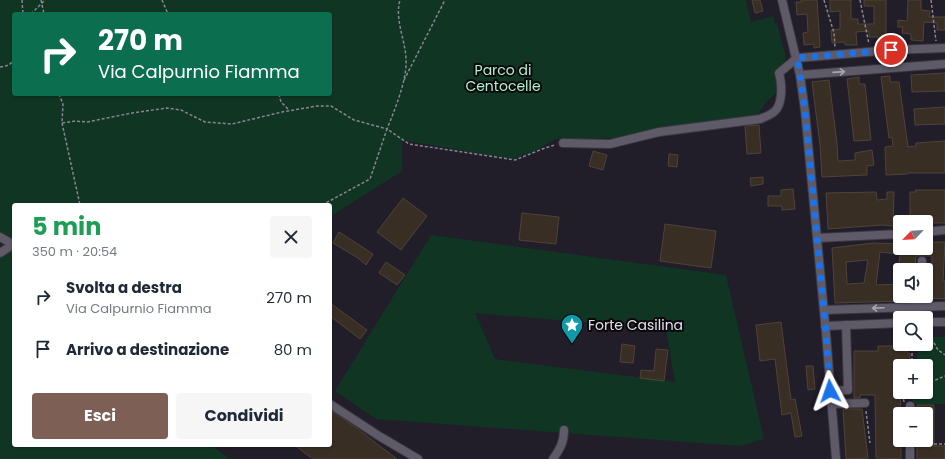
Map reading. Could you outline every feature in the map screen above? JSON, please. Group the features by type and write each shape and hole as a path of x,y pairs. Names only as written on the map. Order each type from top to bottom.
{"street":[{"path":"782,0 800,74 824,310 836,459"},
{"path":"563,143 610,144 659,132 766,117 776,110 778,105 782,82 780,73 797,58 945,48"},
{"path":"800,74 945,64"},
{"path":"933,231 945,230"},
{"path":"817,238 893,234"},
{"path":"0,237 12,244"},
{"path":"0,253 12,246"},
{"path":"824,310 945,306"},
{"path":"830,391 848,390 847,324 843,320 842,315 846,309"},
{"path":"933,322 945,322"},
{"path":"825,326 893,323"},
{"path":"832,404 865,402"},
{"path":"332,405 418,459"},
{"path":"553,459 561,449 564,439 564,430"},
{"path":"910,447 910,459"}],"path":[{"path":"22,0 24,12"},
{"path":"41,0 44,12"},
{"path":"33,12 45,0"},
{"path":"162,0 167,12"},
{"path":"326,203 370,179 396,106 406,64 403,36 397,14 400,0"},
{"path":"402,84 445,0"},
{"path":"824,0 834,33 836,55"},
{"path":"860,0 868,33 870,52"},
{"path":"931,0 936,49"},
{"path":"0,67 12,63"},
{"path":"60,96 62,104 62,123 80,203"},
{"path":"280,96 281,102 289,110"},
{"path":"62,123 75,121 87,122 166,108 181,110 205,122 232,124 289,110 317,106 331,106 354,120 387,129 410,144 515,160 545,148 563,143"},
{"path":"933,341 938,350 945,355"},
{"path":"933,381 945,376"},
{"path":"865,402 870,443"},
{"path":"934,444 945,444"}],"green space":[{"name":"Parco di Centocelle","path":"0,0 746,0 751,22 773,16 775,24 777,23 786,58 778,78 776,93 768,100 758,114 673,126 615,138 555,139 535,151 512,159 402,140 402,171 332,215 332,203 12,203 12,240 0,233"},
{"path":"431,235 726,275 764,439 740,446 376,419 335,391","holes":["475,313 666,329 675,382 495,359"]},
{"path":"12,252 12,447 214,447 230,459 0,459 0,255"},
{"path":"933,337 945,337 945,404 913,404 913,399 933,399 933,359 917,359 918,351 933,351"}],"building":[{"path":"752,0 760,0 763,11 755,13"},
{"path":"801,0 817,0 820,47 814,48 814,44 804,45 803,33 808,32 807,14 797,15 796,2 801,2"},
{"path":"830,0 851,0 851,19 858,19 858,24 874,24 874,6 864,6 864,0 886,0 886,43 878,43 878,37 869,37 869,31 856,32 857,45 845,45 845,42 832,43 831,30 840,29 840,11 830,12"},
{"path":"908,0 921,0 921,10 930,11 929,17 945,17 945,30 937,30 937,23 924,22 923,41 911,40 911,34 902,33 903,27 898,27 898,20 907,21"},
{"path":"945,73 945,91 912,92 911,75"},
{"path":"890,76 890,82 899,82 908,147 916,146 916,143 945,141 945,173 908,173 886,175 885,147 893,146 892,137 889,138 881,77"},
{"path":"859,77 859,84 865,84 871,140 854,141 847,79"},
{"path":"829,80 838,161 855,160 855,153 872,150 874,165 867,166 867,175 822,177 820,145 812,82"},
{"path":"945,107 945,124 915,125 914,109"},
{"path":"759,125 761,153 747,154 745,126"},
{"path":"593,151 607,155 603,170 589,166"},
{"path":"669,154 678,155 677,167 668,166"},
{"path":"763,177 763,184 751,186 750,178"},
{"path":"793,189 795,209 782,210 782,206 768,206 768,196 781,196 781,190"},
{"path":"915,190 945,190 945,223 933,223 933,215 910,215 910,192 916,192"},
{"path":"876,192 877,200 887,199 887,192 894,192 893,226 882,225 828,229 826,193"},
{"path":"403,198 427,216 401,250 377,232"},
{"path":"522,213 559,217 556,244 519,240"},
{"path":"665,224 716,231 711,268 660,261"},
{"path":"339,232 373,254 366,265 358,258 333,243"},
{"path":"933,242 945,242 943,281 945,281 945,299 933,298 932,256 916,256 916,263 899,263 900,255 933,255"},
{"path":"873,243 893,244 893,253 880,252 876,285 893,284 893,301 835,303 832,248","holes":["868,260 864,283 847,284 846,262"]},
{"path":"386,262 405,275 397,285 379,273"},
{"path":"332,304 367,330 360,339 332,318"},
{"path":"781,322 791,400 795,399 802,436 795,437 791,413 782,415 775,359 760,361 756,325"},
{"path":"622,344 635,346 633,363 620,362"},
{"path":"878,346 893,346 893,351 906,351 910,354 910,359 893,359 893,399 900,399 900,407 893,407 893,447 901,447 901,459 876,458 875,395 860,395 860,398 854,398 854,351 878,351"},
{"path":"656,349 668,350 664,381 640,378 641,370 654,371"},
{"path":"806,366 813,366 815,389 808,390"},
{"path":"917,405 934,405 934,446 945,446 945,459 917,459 917,447 933,447 933,407 917,407"},
{"path":"843,409 862,409 868,458 846,459"},
{"path":"333,412 351,424 397,459 313,459 297,447 332,447"}],"place":[{"name":"Forte Casilina","path":"572,344"}],"route":[{"path":"830,391 805,111 797,58 891,50"}]}
